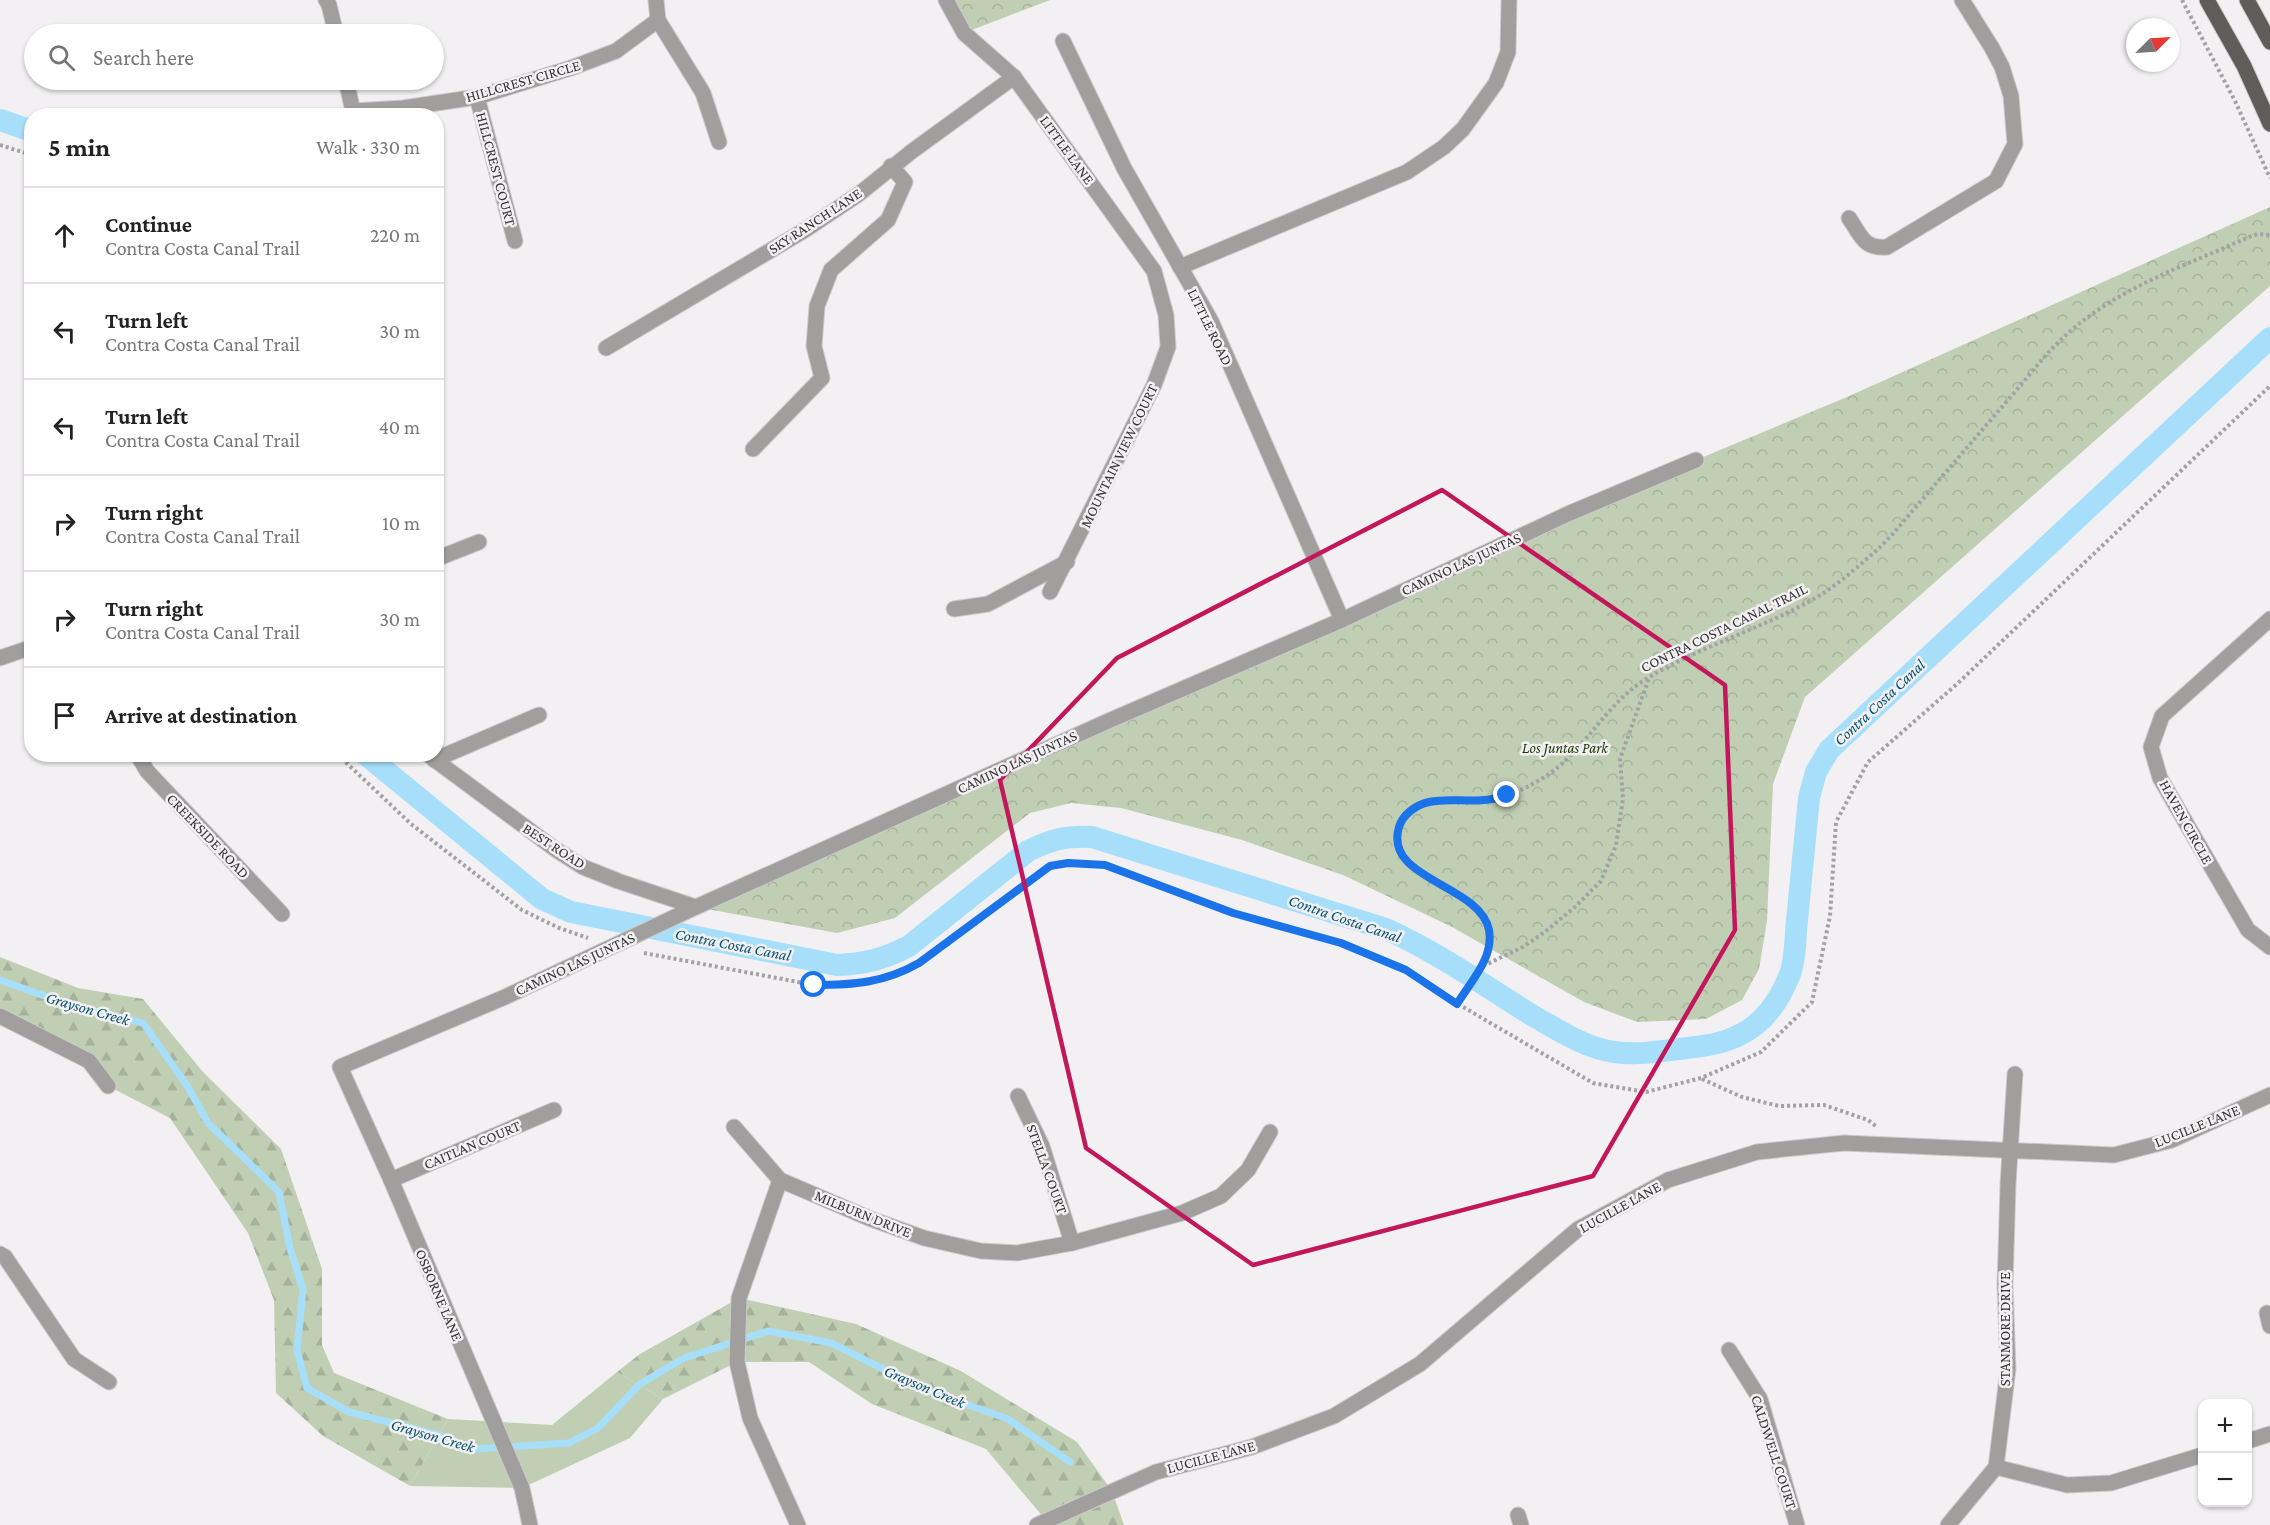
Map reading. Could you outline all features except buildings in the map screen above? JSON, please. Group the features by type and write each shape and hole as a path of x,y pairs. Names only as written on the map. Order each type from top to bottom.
{"main road":[{"path":"2207,0 2244,66 2270,124"},
{"path":"2247,0 2270,42"}],"street":[{"path":"326,0 334,24"},
{"path":"656,0 658,20 703,93 719,142"},
{"name":"LITTLE LANE","path":"946,0 964,33 1014,77 1154,271 1166,315"},
{"path":"1180,267 1407,172 1443,147 1464,129 1496,83 1508,52 1509,0"},
{"path":"1849,218 1865,243 1876,248 1887,247 1996,181 2015,144 2011,96 2002,67 1962,0"},
{"name":"HILLCREST CIRCLE","path":"403,108 477,97 571,68 616,51 658,20"},
{"name":"LITTLE ROAD","path":"1063,41 1124,168 1211,321 1342,620"},
{"name":"SKY RANCH LANE","path":"606,348 805,230 859,194 891,166 1014,77"},
{"name":"HILLCREST CIRCLE","path":"348,90 352,108"},
{"name":"HILLCREST COURT","path":"477,97 515,241"},
{"path":"753,449 822,378 814,346 817,306 831,270 888,220 905,182 891,166"},
{"name":"MOUNTAIN VIEW COURT","path":"1050,592 1154,385 1168,346 1166,315"},
{"name":"CAMINO LAS JUNTAS","path":"340,1067 505,997 696,907 1106,722 1342,620 1570,513 1696,460"},
{"path":"444,556 479,542"},
{"path":"954,609 988,604 1067,562"},
{"name":"HAVEN CIRCLE","path":"2270,619 2162,716 2151,747 2160,778 2248,930 2270,947"},
{"path":"0,658 24,650"},
{"path":"444,752 539,715"},
{"name":"CREEKSIDE ROAD","path":"142,762 147,771 282,914"},
{"name":"BEST ROAD","path":"438,762 555,849 583,867 696,907"},
{"path":"0,1016 89,1061 108,1086"},
{"name":"OSBORNE LANE","path":"340,1067 391,1180 522,1488 530,1525"},
{"name":"STANMORE DRIVE","path":"1996,1467 2008,1368 2006,1274 2008,1184 2015,1074"},
{"name":"LUCILLE LANE","path":"1037,1525 1156,1472 1252,1447 1334,1416 1420,1364 1578,1229 1668,1180 1758,1152 1844,1143 2114,1155 2172,1140 2270,1095"},
{"name":"STELLA COURT","path":"1018,1096 1042,1146 1072,1243"},
{"name":"CAITLAN COURT","path":"391,1180 554,1110"},
{"path":"734,1127 780,1180 739,1298 737,1362 750,1418 798,1525"},
{"name":"MILBURN DRIVE","path":"780,1180 871,1219 924,1238 981,1251 1017,1253 1072,1243 1182,1213 1221,1196 1248,1170 1270,1132"},
{"path":"0,1254 5,1257 74,1359 110,1382"},
{"name":"CALDWELL COURT","path":"1729,1350 1760,1399 1797,1525"},
{"path":"2252,1439 2270,1434"},
{"path":"1948,1525 1996,1467 2067,1485 2111,1483 2198,1456"}],"path":[{"path":"2182,0 2235,101 2270,178"},
{"path":"0,145 24,152"},
{"name":"CONTRA COSTA CANAL TRAIL","path":"1457,1004 1481,968 1490,942 1485,919 1476,907 1416,870 1405,860 1396,838 1403,818 1409,812 1429,802 1461,799 1484,800 1507,795 1546,776 1563,764 1581,745 1620,697 1649,677 1671,664 1780,616 1823,593 1880,547 2050,352 2085,319 2136,287 2249,237 2258,234 2270,235"},
{"path":"345,762 411,824 522,910 559,928 618,944 814,985 851,985 889,978 919,963 1050,866 1087,863 1105,865 1233,913 1341,943 1406,970 1457,1004 1593,1083 1646,1092 1701,1078 1761,1052 1812,1002 1830,916 1836,822 1868,762 1957,684 2270,386"},
{"path":"1481,968 1523,947 1546,931 1601,881 1616,845 1623,799 1620,759 1649,677"},
{"path":"1701,1078 1742,1097 1779,1106 1824,1105 1868,1120 1902,1146"}],"highlighted area":[{"path":"1442,490 1725,685 1735,930 1593,1176 1253,1265 1086,1148 1000,780 1117,658"}],"green space":[{"path":"946,0 1050,0 964,33"},
{"name":"Los Juntas Park","path":"2270,207 2270,286 1805,697 1773,784 1767,921 1759,969 1742,1000 1706,1019 1637,1022 1584,1002 1452,927 1343,875 1242,840 1121,808 1071,803 1030,813 895,918 837,933 696,907 1696,460 1847,397"},
{"path":"0,957 78,988 143,999 203,1072 281,1149 322,1269 322,1345 334,1373 448,1419 410,1486 323,1436 276,1393 274,1300 248,1233 170,1118 108,1086 89,1061 0,1016"},
{"path":"739,1298 856,1324 961,1371 1077,1442 1112,1491 1124,1525 1050,1525 986,1449 872,1404 809,1362 737,1362 663,1399 617,1372 640,1354"},
{"path":"617,1372 663,1399 630,1438 522,1488 410,1486 448,1419 552,1425"}],"waterway":[{"name":"Contra Costa Canal","path":"0,120 24,128"},
{"name":"Contra Costa Canal","path":"375,762 542,899 571,912 837,965 857,963 874,960 909,946 1028,851 1059,839 1092,837 1386,929 1444,959 1554,1028 1593,1047 1614,1052 1634,1053 1712,1044 1728,1040 1754,1026 1774,1004 1790,974 1794,954 1809,798 1816,772 1829,750 2270,338"},
{"name":"Grayson Creek","path":"0,980 67,1004 143,1023 188,1087 208,1123 279,1192 290,1248 303,1289 297,1350 307,1388 349,1412 439,1435 473,1449 569,1443 598,1428 640,1384 684,1358 768,1331 831,1343 925,1390 1008,1419 1070,1462"}],"route":[{"path":"814,985 851,985 889,978 906,971 1050,866 1087,863 1105,865 1233,913 1341,943 1406,970 1457,1004 1486,958 1490,942 1485,919 1476,907 1416,870 1405,860 1396,838 1403,818 1409,812 1429,802 1461,799 1484,800 1507,795"}]}
